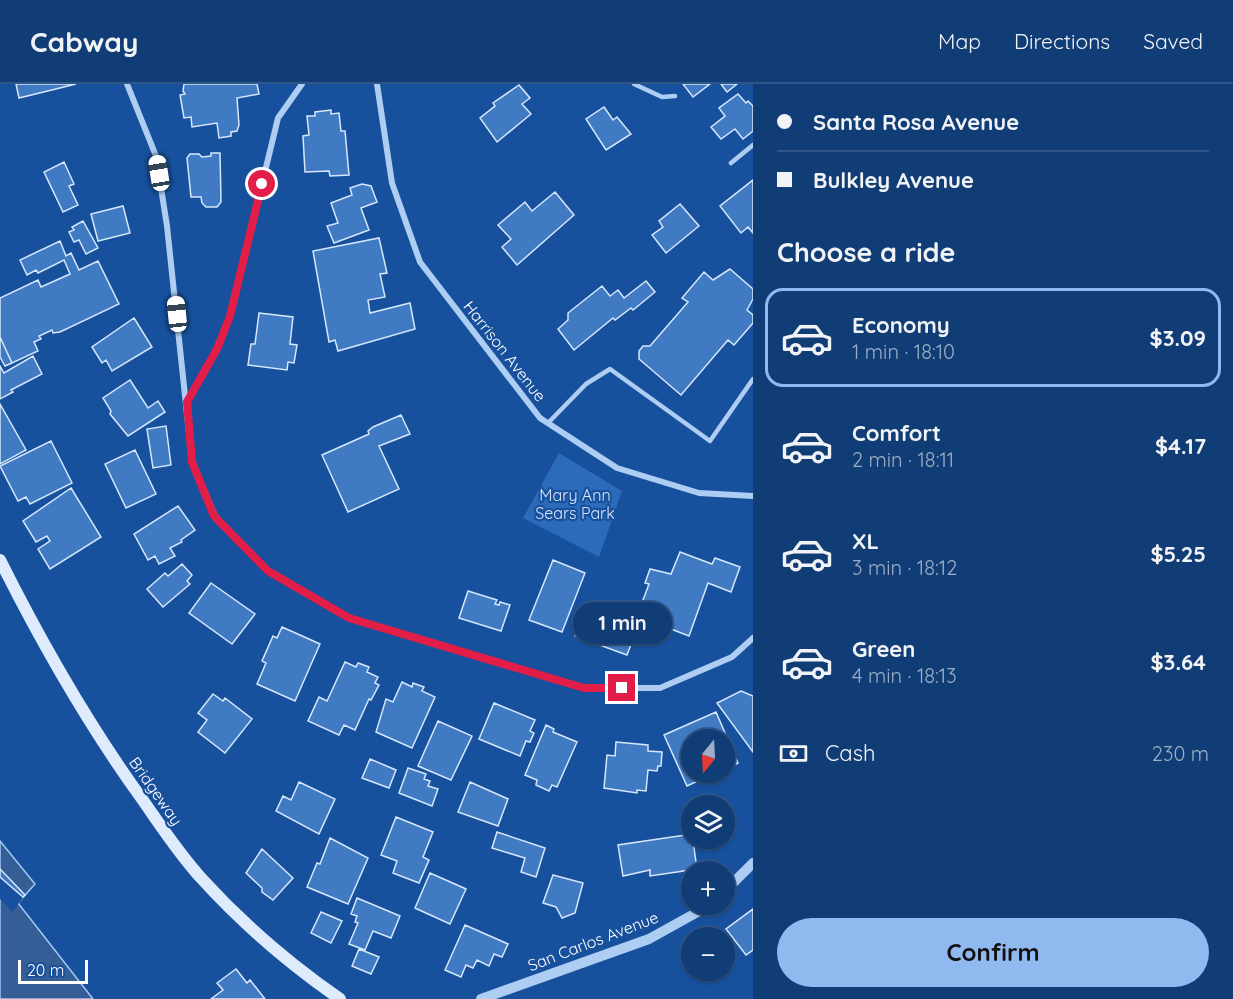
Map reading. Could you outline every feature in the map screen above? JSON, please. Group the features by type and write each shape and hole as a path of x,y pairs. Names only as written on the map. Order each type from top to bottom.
{"main road":[{"name":"Bridgeway","path":"0,560 80,709 185,859 238,914 306,974 340,999"}],"street":[{"path":"127,84 156,156 167,226 192,462 214,516 268,571 349,618 584,688 660,688 732,657 753,638"},
{"path":"187,402 217,349 230,316 278,117 302,84"},
{"name":"Harrison Avenue","path":"377,84 392,183 420,262 540,418 617,468 699,493 753,496"},
{"path":"735,881 753,864"},
{"name":"San Carlos Avenue","path":"481,999 649,939 692,915"}],"lane":[{"path":"634,84 662,97 675,96"},
{"path":"731,163 753,145"},
{"path":"548,423 586,384 610,369 710,441 753,379"}],"green space":[{"name":"Mary Ann Sears Park","path":"559,453 622,491 599,557 523,518"}],"shaded area":[{"path":"0,841 35,884 18,903 93,999 0,999"}],"pier":[{"path":"0,869 25,895 12,912 0,899"}],"building":[{"path":"16,84 76,84 19,98"},
{"path":"184,84 257,84 259,94 237,98 239,125 237,131 231,132 231,136 219,138 217,123 192,127 191,117 184,118 180,95 185,94"},
{"path":"683,84 710,84 693,97"},
{"path":"721,84 737,84 727,92"},
{"path":"519,85 530,98 522,104 531,114 497,142 480,118 495,106 493,103"},
{"path":"738,94 746,103 748,101 753,106 753,131 743,139 735,129 721,139 711,127 725,116 719,108"},
{"path":"604,107 613,120 617,117 631,134 606,150 586,119"},
{"path":"331,110 331,114 339,113 341,131 345,131 349,175 330,176 329,171 305,172 303,136 309,135 307,116 315,116 315,112"},
{"path":"211,153 220,153 221,202 217,207 206,207 201,197 191,197 187,158 190,154 199,154 202,157 211,156"},
{"path":"64,162 74,184 69,186 78,205 63,212 44,172"},
{"path":"753,180 753,233 748,227 741,233 720,206"},
{"path":"362,184 371,186 377,202 361,208 369,230 334,243 327,226 338,223 331,203 352,195 350,188"},
{"path":"555,192 574,215 517,265 502,247 511,239 498,225 525,202 532,211"},
{"path":"680,204 699,226 666,253 652,235 663,227 659,221"},
{"path":"123,206 130,233 98,241 91,214"},
{"path":"83,221 98,248 86,254 79,240 74,242 69,232 74,230 72,227"},
{"path":"379,238 387,273 380,274 385,297 368,300 370,313 410,303 415,329 338,351 335,340 329,342 313,251"},
{"path":"60,241 66,256 71,253 79,270 98,261 119,304 60,332 53,333 52,330 39,336 41,339 34,342 38,351 12,363 0,337 0,298 38,280 41,287 70,274 64,260 38,273 36,270 27,275 20,260"},
{"path":"730,269 753,289 753,299 747,310 753,315 753,323 734,345 728,340 681,395 639,359 639,351 643,346 650,346 688,302 682,298 704,272 713,280"},
{"path":"646,281 655,292 633,310 631,308 615,320 613,318 574,350 558,329 568,320 568,313 602,286 610,296 618,290 624,298"},
{"path":"259,313 293,317 290,344 297,345 294,363 288,362 287,370 248,365 251,344 255,344"},
{"path":"134,318 152,347 112,371 106,360 102,363 92,347"},
{"path":"0,337 12,363 5,366 0,357"},
{"path":"33,356 42,374 11,390 13,392 0,399 0,366 4,373"},
{"path":"130,380 148,408 158,401 165,412 128,436 110,414 111,411 103,398"},
{"path":"0,404 26,450 0,464"},
{"path":"401,415 410,434 379,446 399,489 348,512 322,455 369,434 368,431 373,427"},
{"path":"166,426 171,465 153,468 147,429"},
{"path":"51,441 72,483 30,504 26,497 18,501 0,466"},
{"path":"135,450 156,494 126,508 105,464"},
{"path":"71,488 101,537 50,569 38,549 50,541 47,536 36,542 23,521"},
{"path":"178,506 195,530 181,540 182,542 170,548 175,556 159,564 155,556 148,560 134,534"},
{"path":"680,552 712,564 715,558 740,567 731,592 708,583 689,636 653,622 659,607 643,600 649,584 645,583 650,569 671,574"},
{"path":"553,560 585,573 562,632 529,620"},
{"path":"182,564 192,575 187,581 190,584 163,607 147,589 165,573 168,576"},
{"path":"211,583 255,614 232,644 189,613"},
{"path":"468,591 497,600 495,604 499,605 500,602 510,605 501,631 459,618"},
{"path":"586,606 638,626 627,655 575,636"},
{"path":"282,627 320,644 295,701 257,684 266,663 262,661 273,636 277,638"},
{"path":"345,662 356,667 358,663 369,667 367,672 378,677 375,683 379,685 371,700 369,699 355,730 344,725 339,735 308,721 319,697 327,701"},
{"path":"402,682 412,687 413,683 424,687 422,691 435,697 412,748 376,732 386,699 393,702"},
{"path":"741,691 753,696 753,752 717,703"},
{"path":"213,694 223,701 225,698 252,719 225,753 198,732 207,720 198,713"},
{"path":"494,703 535,720 530,731 534,733 530,742 526,741 520,756 479,739"},
{"path":"716,712 723,729 681,729 681,773 664,735"},
{"path":"438,721 472,736 451,780 418,766"},
{"path":"546,725 554,729 553,732 577,742 557,787 552,785 549,791 536,785 537,780 525,775"},
{"path":"616,742 648,745 648,751 662,752 661,766 658,766 657,771 648,770 646,791 637,790 637,793 604,788 607,755 615,756"},
{"path":"370,759 396,770 389,788 362,778"},
{"path":"408,768 426,774 424,779 430,781 428,786 438,789 432,806 399,793"},
{"path":"299,782 335,799 319,834 276,811 283,796 291,800"},
{"path":"470,782 508,799 498,826 458,812"},
{"path":"396,817 433,832 423,857 429,860 419,883 393,873 397,861 381,855"},
{"path":"497,832 545,848 536,877 521,872 525,858 492,848"},
{"path":"681,836 681,849 694,849 696,861 681,861 681,871 650,876 650,870 623,876 618,845"},
{"path":"330,838 368,858 348,904 307,887 317,863 320,864"},
{"path":"262,849 293,878 273,900 262,892 262,888 246,873"},
{"path":"0,869 25,895 23,897 0,877"},
{"path":"430,873 466,889 450,924 415,908"},
{"path":"553,875 583,883 575,913 562,918 556,907 543,903"},
{"path":"357,898 400,916 391,938 373,931 365,950 349,944 358,923 355,922 357,916 351,914"},
{"path":"753,909 753,950 746,955 735,941 735,927 729,927"},
{"path":"321,912 342,921 331,943 311,933"},
{"path":"465,925 508,944 502,957 494,954 489,966 477,960 473,968 466,965 461,977 445,970"},
{"path":"359,949 379,957 371,974 352,966"},
{"path":"236,969 247,983 250,980 265,999 211,999 223,990 217,983"}],"route":[{"path":"262,184 230,316 217,349 187,402 192,462 214,516 268,571 349,618 584,688 622,688"}]}
